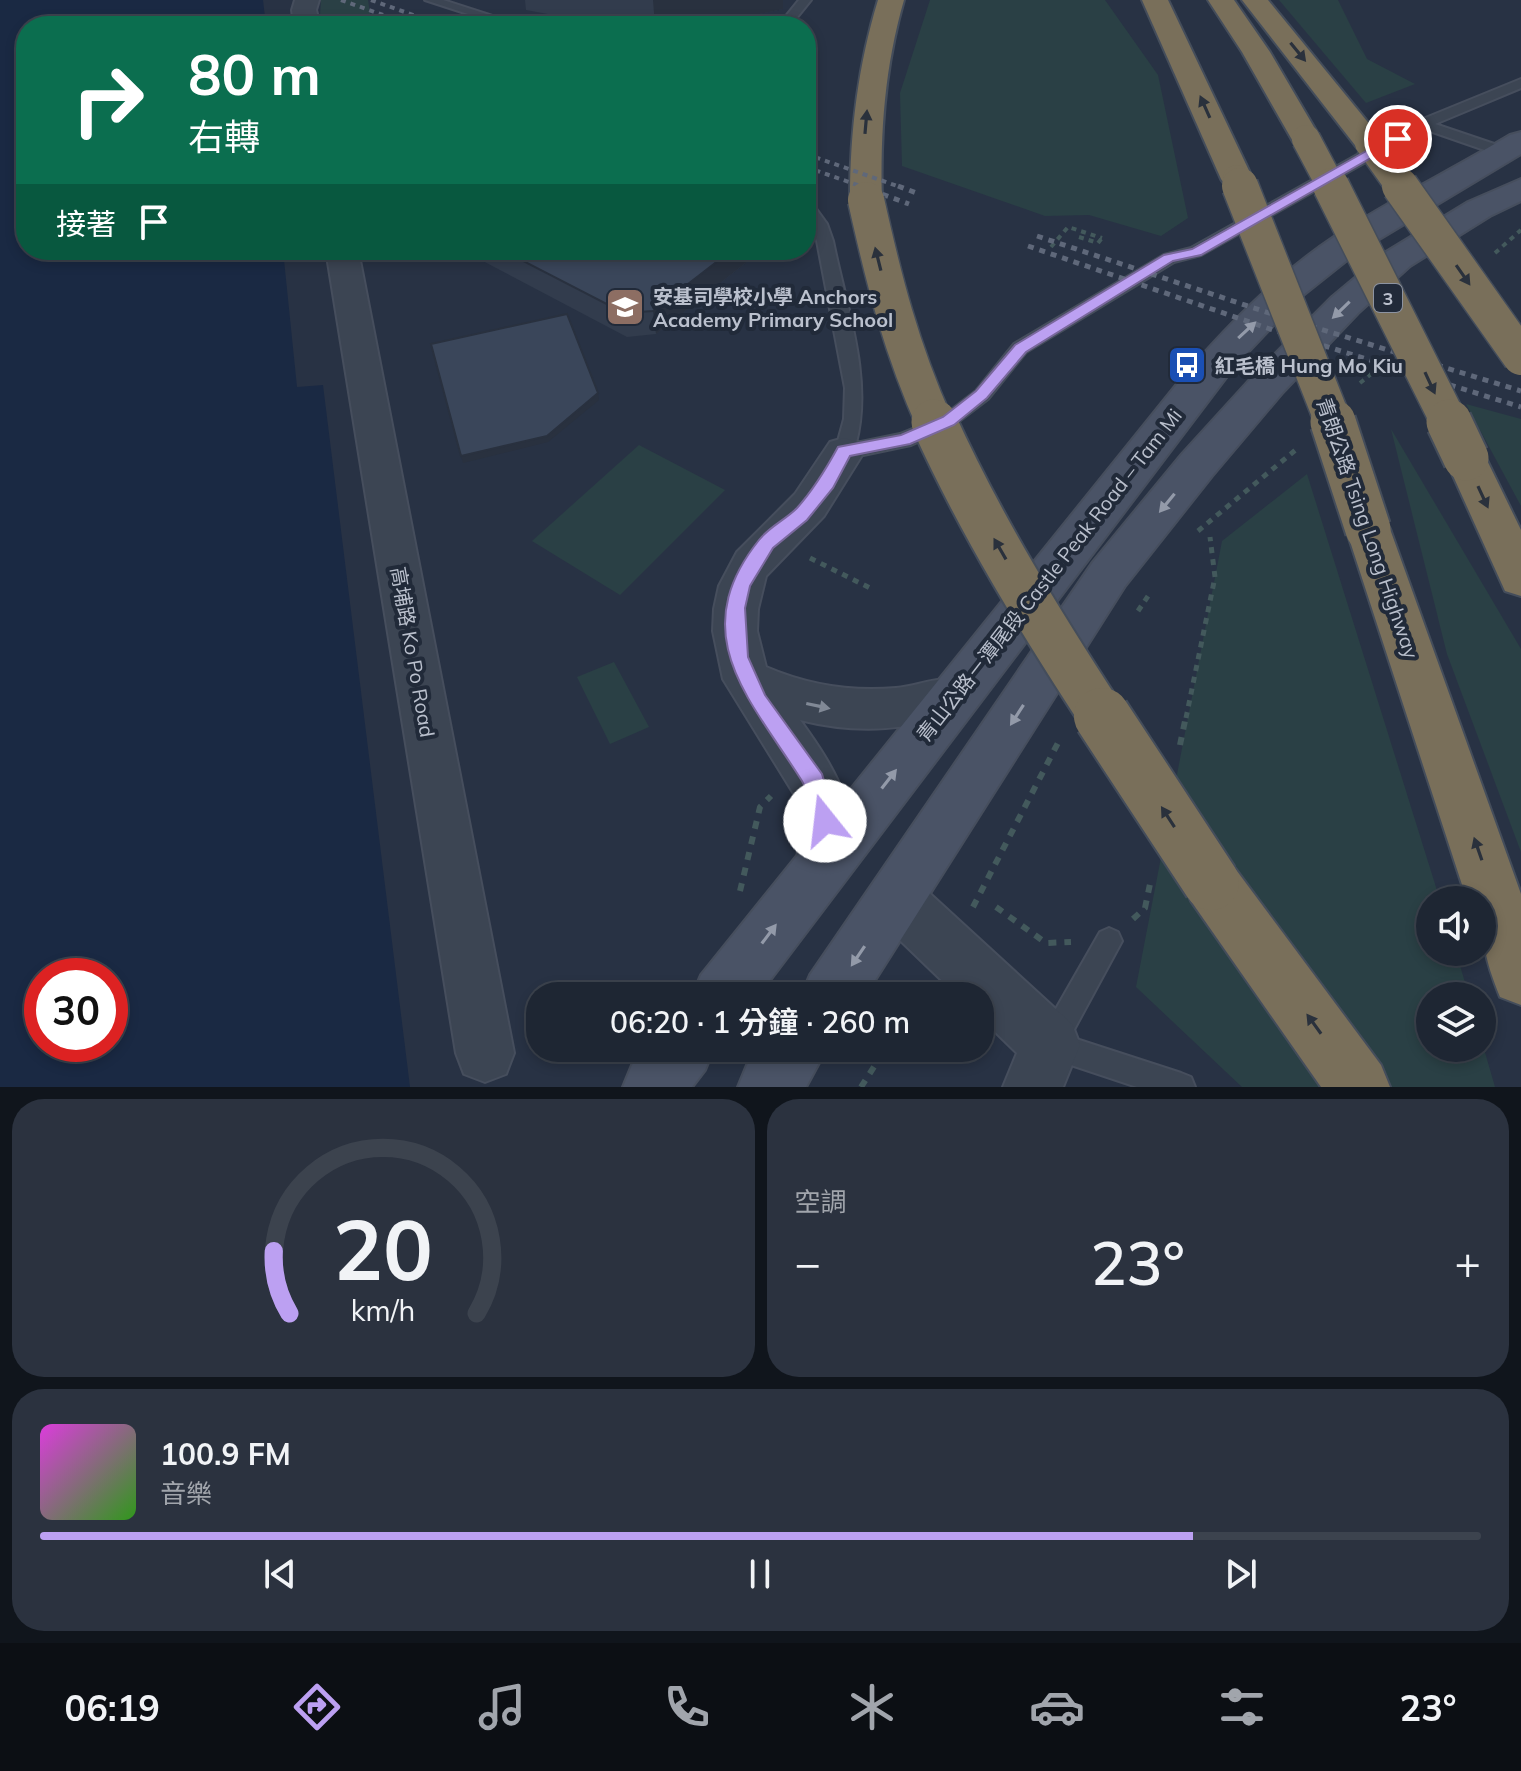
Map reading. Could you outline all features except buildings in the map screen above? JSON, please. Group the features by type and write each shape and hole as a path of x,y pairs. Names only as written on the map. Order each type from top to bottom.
{"highway":[{"path":"891,0 868,93 864,138 866,200 890,306 909,365 965,490 1052,640 1211,882 1359,1087"},
{"name":"青朗公路 Tsing Long Highway","path":"1155,0 1237,179 1333,420 1521,976"},
{"name":"3","path":"1221,0 1256,52 1306,139 1413,346 1521,578"},
{"path":"1255,0 1340,105 1521,357"}],"main road":[{"name":"青山公路－潭尾段 Castle Peak Road – Tam Mi","path":"733,982 823,862 1227,350 1317,264 1361,233 1515,147"},
{"path":"840,982 1109,574 1197,465 1269,383 1345,305 1398,259 1479,209 1521,189"},
{"path":"654,1087 673,1062"},
{"path":"769,1087 786,1062"}],"street":[{"name":"高埔路 Ko Po Road","path":"344,260 485,1053"},
{"path":"823,862 825,821 814,781 746,679 734,633 741,585 766,543 801,515 827,484 844,452"},
{"path":"746,679 802,703 851,712 911,708 953,696"},
{"path":"896,899 948,948 1042,1066"}],"lane":[{"path":"431,0 485,16"},
{"path":"792,16 805,0"},
{"path":"816,220 854,388 853,419 844,452 904,440 948,421 982,395 1020,348 1169,258 1196,252 1423,124 1521,83"},
{"path":"1423,124 1515,147"},
{"path":"1109,941 1042,1066 1181,1087"}],"path":[{"path":"1051,247 1068,227 1102,238 1098,243 1079,237"},
{"path":"1487,260 1521,230"},
{"path":"1351,390 1387,361"},
{"path":"1187,540 1303,444"},
{"path":"799,552 870,588"},
{"path":"1136,613 1153,589"},
{"path":"948,948 965,923 1065,730"},
{"path":"739,897 760,807 785,787 814,781"},
{"path":"861,1087 877,1062"}],"green space":[{"path":"321,0 368,0 370,16 320,16"},
{"path":"930,0 1105,0 1158,75 1188,218 1161,236 1089,215 1045,216 902,166 900,93"},
{"path":"1279,0 1338,0 1367,59 1415,84 1366,103"},
{"path":"1466,404 1521,419 1521,506"},
{"path":"1391,429 1521,649 1521,852 1447,654"},
{"path":"639,445 725,490 620,595 532,541"},
{"path":"1307,474 1436,886 1416,886 1416,966 1460,966 1465,982 1416,982 1416,1062 1488,1062 1495,1087 1242,1087 1136,987 1222,541"},
{"path":"614,662 649,727 610,744 577,677"}],"water":[{"path":"0,0 263,0 265,16 16,16 16,260 284,260 297,387 323,385 410,1087 0,1087"}],"railway":[{"path":"341,0 383,15"},
{"path":"371,0 416,16"},
{"path":"816,158 903,188"},
{"path":"816,170 866,188"},
{"path":"860,186 909,204"},
{"path":"898,186 919,194"},
{"path":"1037,236 1278,316 1521,391"},
{"path":"1028,246 1270,329 1521,407"}],"place":[{"name":"安基司學校小學 Anchors Academy Primary School","path":"625,307"},
{"name":"紅毛橋 Hung Mo Kiu","path":"1187,365"}],"route":[{"path":"825,821 822,801 814,781 758,701 738,657 734,633 735,608 741,585 766,543 801,515 827,484 844,452 904,440 948,421 982,395 1020,348 1169,258 1196,252 1398,139"}]}
